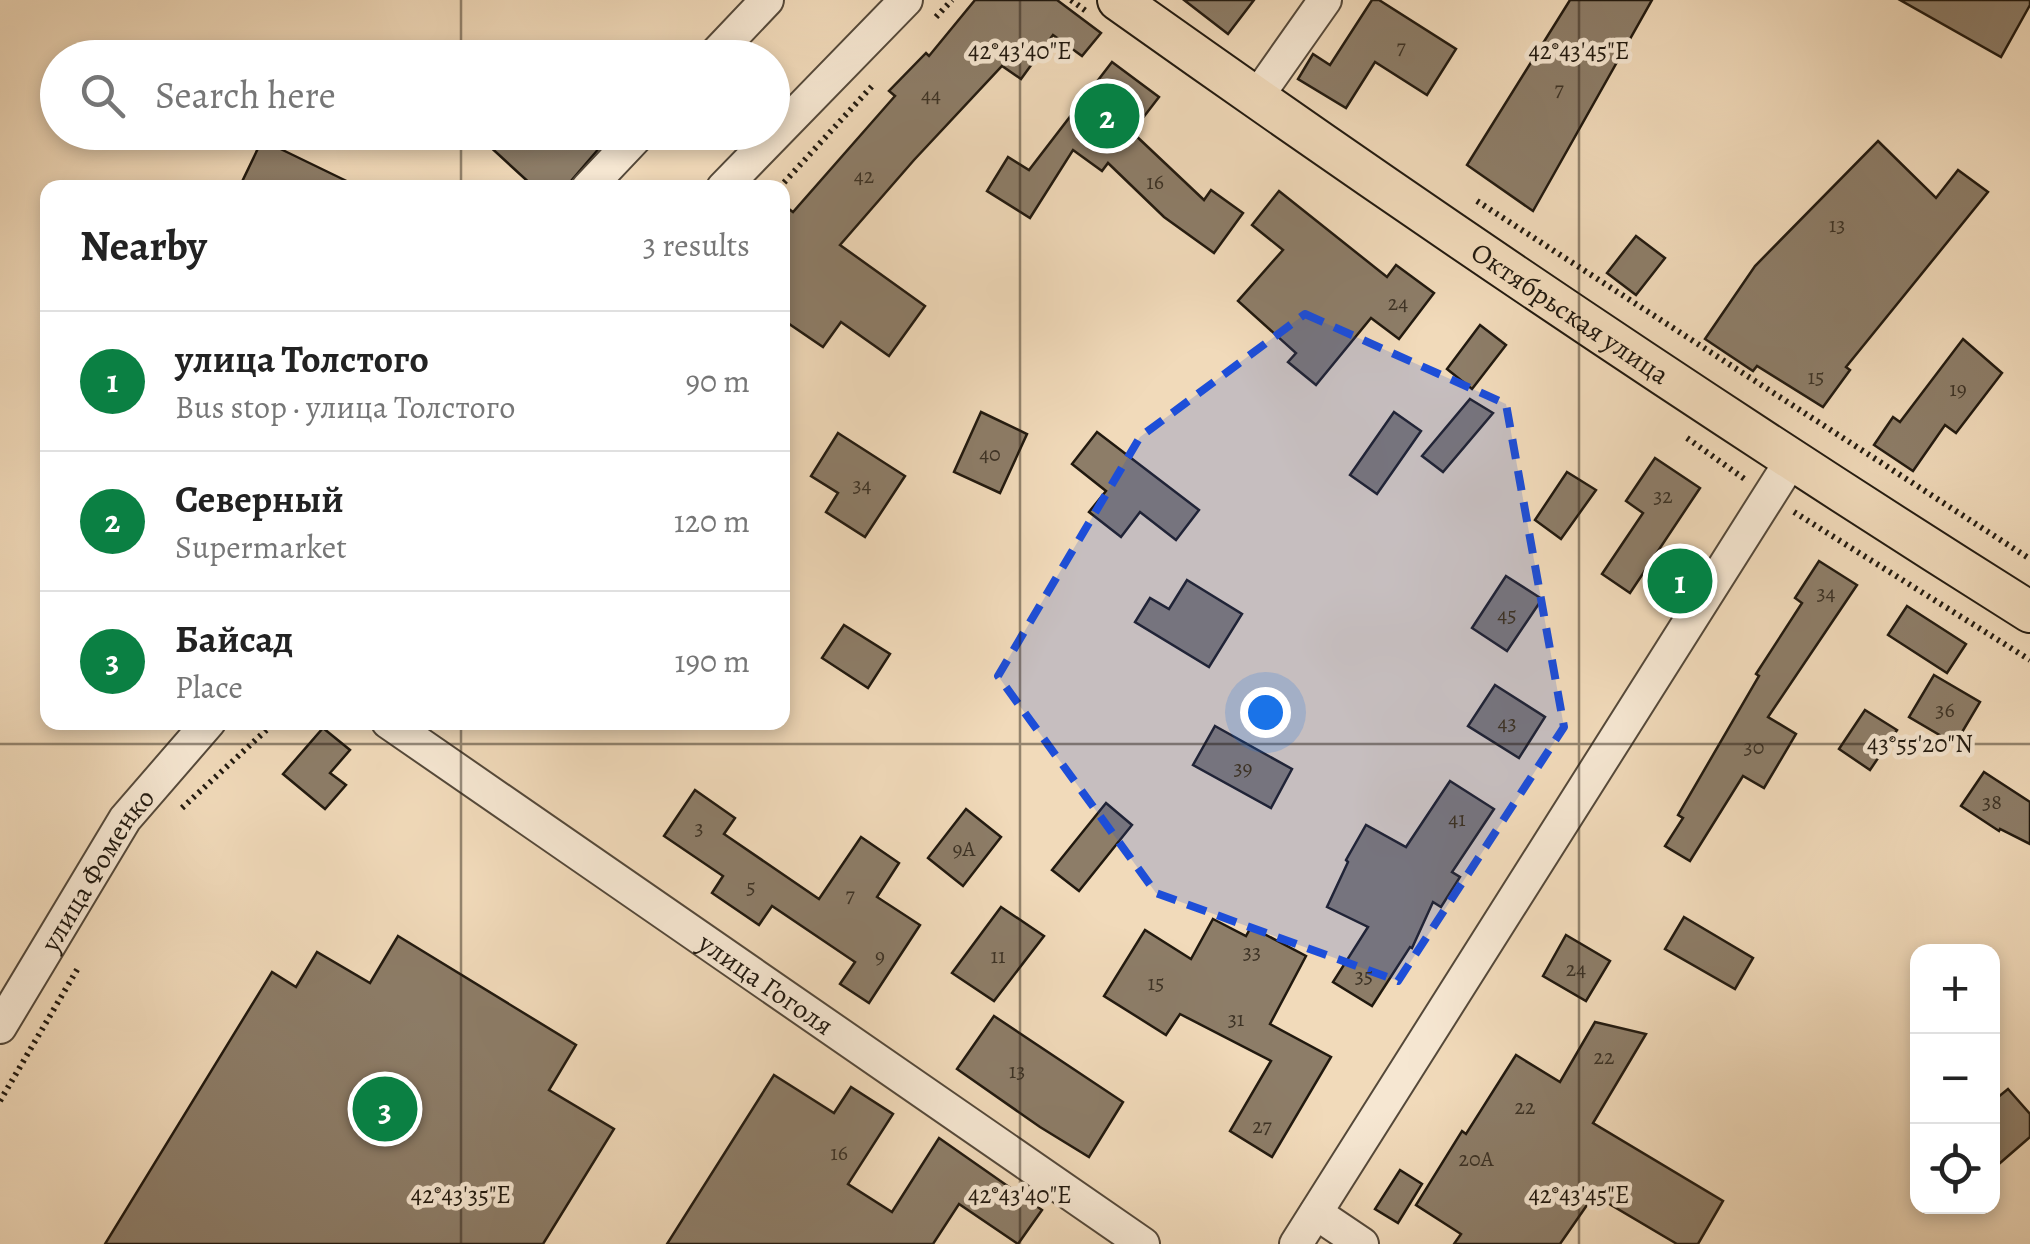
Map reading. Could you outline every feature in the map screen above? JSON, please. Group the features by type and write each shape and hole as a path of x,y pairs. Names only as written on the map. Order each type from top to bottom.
{"main road":[{"name":"Октябрьская улица","path":"1118,0 1791,461 2030,612"}],"street":[{"path":"729,40 768,0"},
{"path":"790,120 906,0"},
{"path":"1256,98 1325,0"},
{"path":"596,180 624,150"},
{"path":"732,180 761,150"},
{"path":"1296,1244 1791,461"},
{"name":"улица Фоменко","path":"0,1027 125,820 203,730"},
{"name":"улица Гоголя","path":"400,730 1143,1244"},
{"path":"1316,1214 1362,1244"}],"path":[{"path":"925,29 952,0"},
{"path":"786,180 886,72"},
{"path":"1460,191 2030,559"},
{"path":"174,815 266,730"},
{"path":"0,1101 80,964"}],"highlighted area":[{"path":"1305,314 1506,404 1564,727 1398,981 1156,893 998,676 1140,437"}],"building":[{"path":"975,0 1057,0 1101,33 1082,56 1053,35 1021,79 1002,66 914,160 840,245 925,306 889,356 841,322 823,347 790,324 790,210 793,212 895,96 889,91 926,53 929,56"},
{"path":"1184,0 1254,0 1228,34"},
{"path":"1372,0 1379,0 1456,49 1427,95 1375,62 1346,108 1298,79 1313,54 1330,65"},
{"path":"1570,0 1652,0 1533,211 1467,165"},
{"path":"1900,0 2030,0 2030,5 2001,57"},
{"path":"1112,62 1159,97 1132,132 1204,200 1211,190 1243,213 1214,253 1164,217 1108,163 1102,171 1073,150 1030,218 987,191 1008,157 1029,170"},
{"path":"1878,141 1936,198 1958,170 1988,192 1846,367 1850,370 1823,407 1757,366 1753,371 1705,339 1755,266"},
{"path":"257,150 283,150 344,180 243,180"},
{"path":"494,150 598,150 572,180 526,180"},
{"path":"1279,191 1387,277 1396,265 1434,293 1399,339 1371,318 1316,385 1288,362 1296,353 1238,301 1283,250 1252,225"},
{"path":"1636,236 1665,258 1636,295 1607,273"},
{"path":"1480,325 1506,345 1472,389 1447,369"},
{"path":"1963,339 2002,373 1956,433 1945,425 1913,471 1874,445 1893,417 1900,422"},
{"path":"1470,399 1493,413 1443,472 1422,456"},
{"path":"981,412 1027,434 1000,493 954,472"},
{"path":"1394,412 1421,431 1377,494 1350,475"},
{"path":"1097,432 1199,510 1176,540 1140,512 1121,537 1089,512 1106,491 1072,464"},
{"path":"838,433 905,476 865,537 826,512 838,493 811,476"},
{"path":"1655,458 1700,488 1630,593 1602,574 1643,513 1626,501"},
{"path":"1567,472 1596,490 1561,539 1535,520"},
{"path":"1819,561 1857,585 1768,717 1796,734 1764,788 1743,776 1690,861 1665,846 1683,818 1678,815 1759,676 1756,674 1802,603 1795,598"},
{"path":"1506,576 1542,599 1507,651 1472,628"},
{"path":"1187,580 1242,614 1209,667 1135,622 1150,598 1169,609"},
{"path":"1907,606 1966,644 1947,673 1888,635"},
{"path":"844,625 890,654 868,688 822,658"},
{"path":"1934,675 1980,702 1955,744 1909,717"},
{"path":"1495,685 1545,717 1519,758 1468,726"},
{"path":"1865,710 1897,730 1870,770 1839,749"},
{"path":"1215,726 1292,769 1271,808 1193,765"},
{"path":"321,730 350,750 330,773 346,785 325,809 283,774"},
{"path":"1984,772 2030,802 2030,844 1999,831 1961,806"},
{"path":"1450,781 1494,809 1452,872 1460,877 1441,907 1433,902 1412,948 1372,1006 1333,982 1368,927 1327,907 1346,860 1366,825 1406,847"},
{"path":"695,790 735,818 724,834 819,899 861,837 899,863 877,897 920,925 869,1003 840,984 855,962 772,906 759,925 712,893 723,876 664,836"},
{"path":"1106,803 1132,825 1079,891 1052,870"},
{"path":"966,809 1001,837 963,886 928,858"},
{"path":"1001,907 1044,936 994,1001 952,973"},
{"path":"1684,917 1753,958 1735,989 1665,949"},
{"path":"1213,919 1246,936 1251,927 1306,956 1270,1024 1331,1057 1272,1157 1230,1131 1271,1061 1180,1014 1166,1035 1104,996 1145,930 1191,959"},
{"path":"1566,935 1610,961 1586,1001 1543,976"},
{"path":"398,936 576,1045 549,1090 614,1129 543,1244 105,1244 272,972 296,987 317,952 370,983"},
{"path":"994,1016 1123,1102 1089,1157 957,1069"},
{"path":"1595,1022 1646,1034 1593,1123 1723,1201 1698,1244 1677,1244 1594,1195 1560,1244 1454,1244 1461,1234 1416,1205 1462,1131 1466,1134 1516,1055 1560,1082"},
{"path":"774,1075 834,1113 851,1087 893,1114 848,1184 892,1212 939,1138 1042,1210 1018,1244 959,1204 933,1244 667,1244"},
{"path":"2008,1089 2030,1114 2030,1137 2000,1163 2000,1124 2000,1096"},
{"path":"1400,1170 1422,1184 1398,1223 1375,1209"}],"place":[{"name":"Северный","path":"1107,116"},
{"name":"улица Толстого","path":"1680,581"},
{"name":"Байсад","path":"385,1109"}]}
